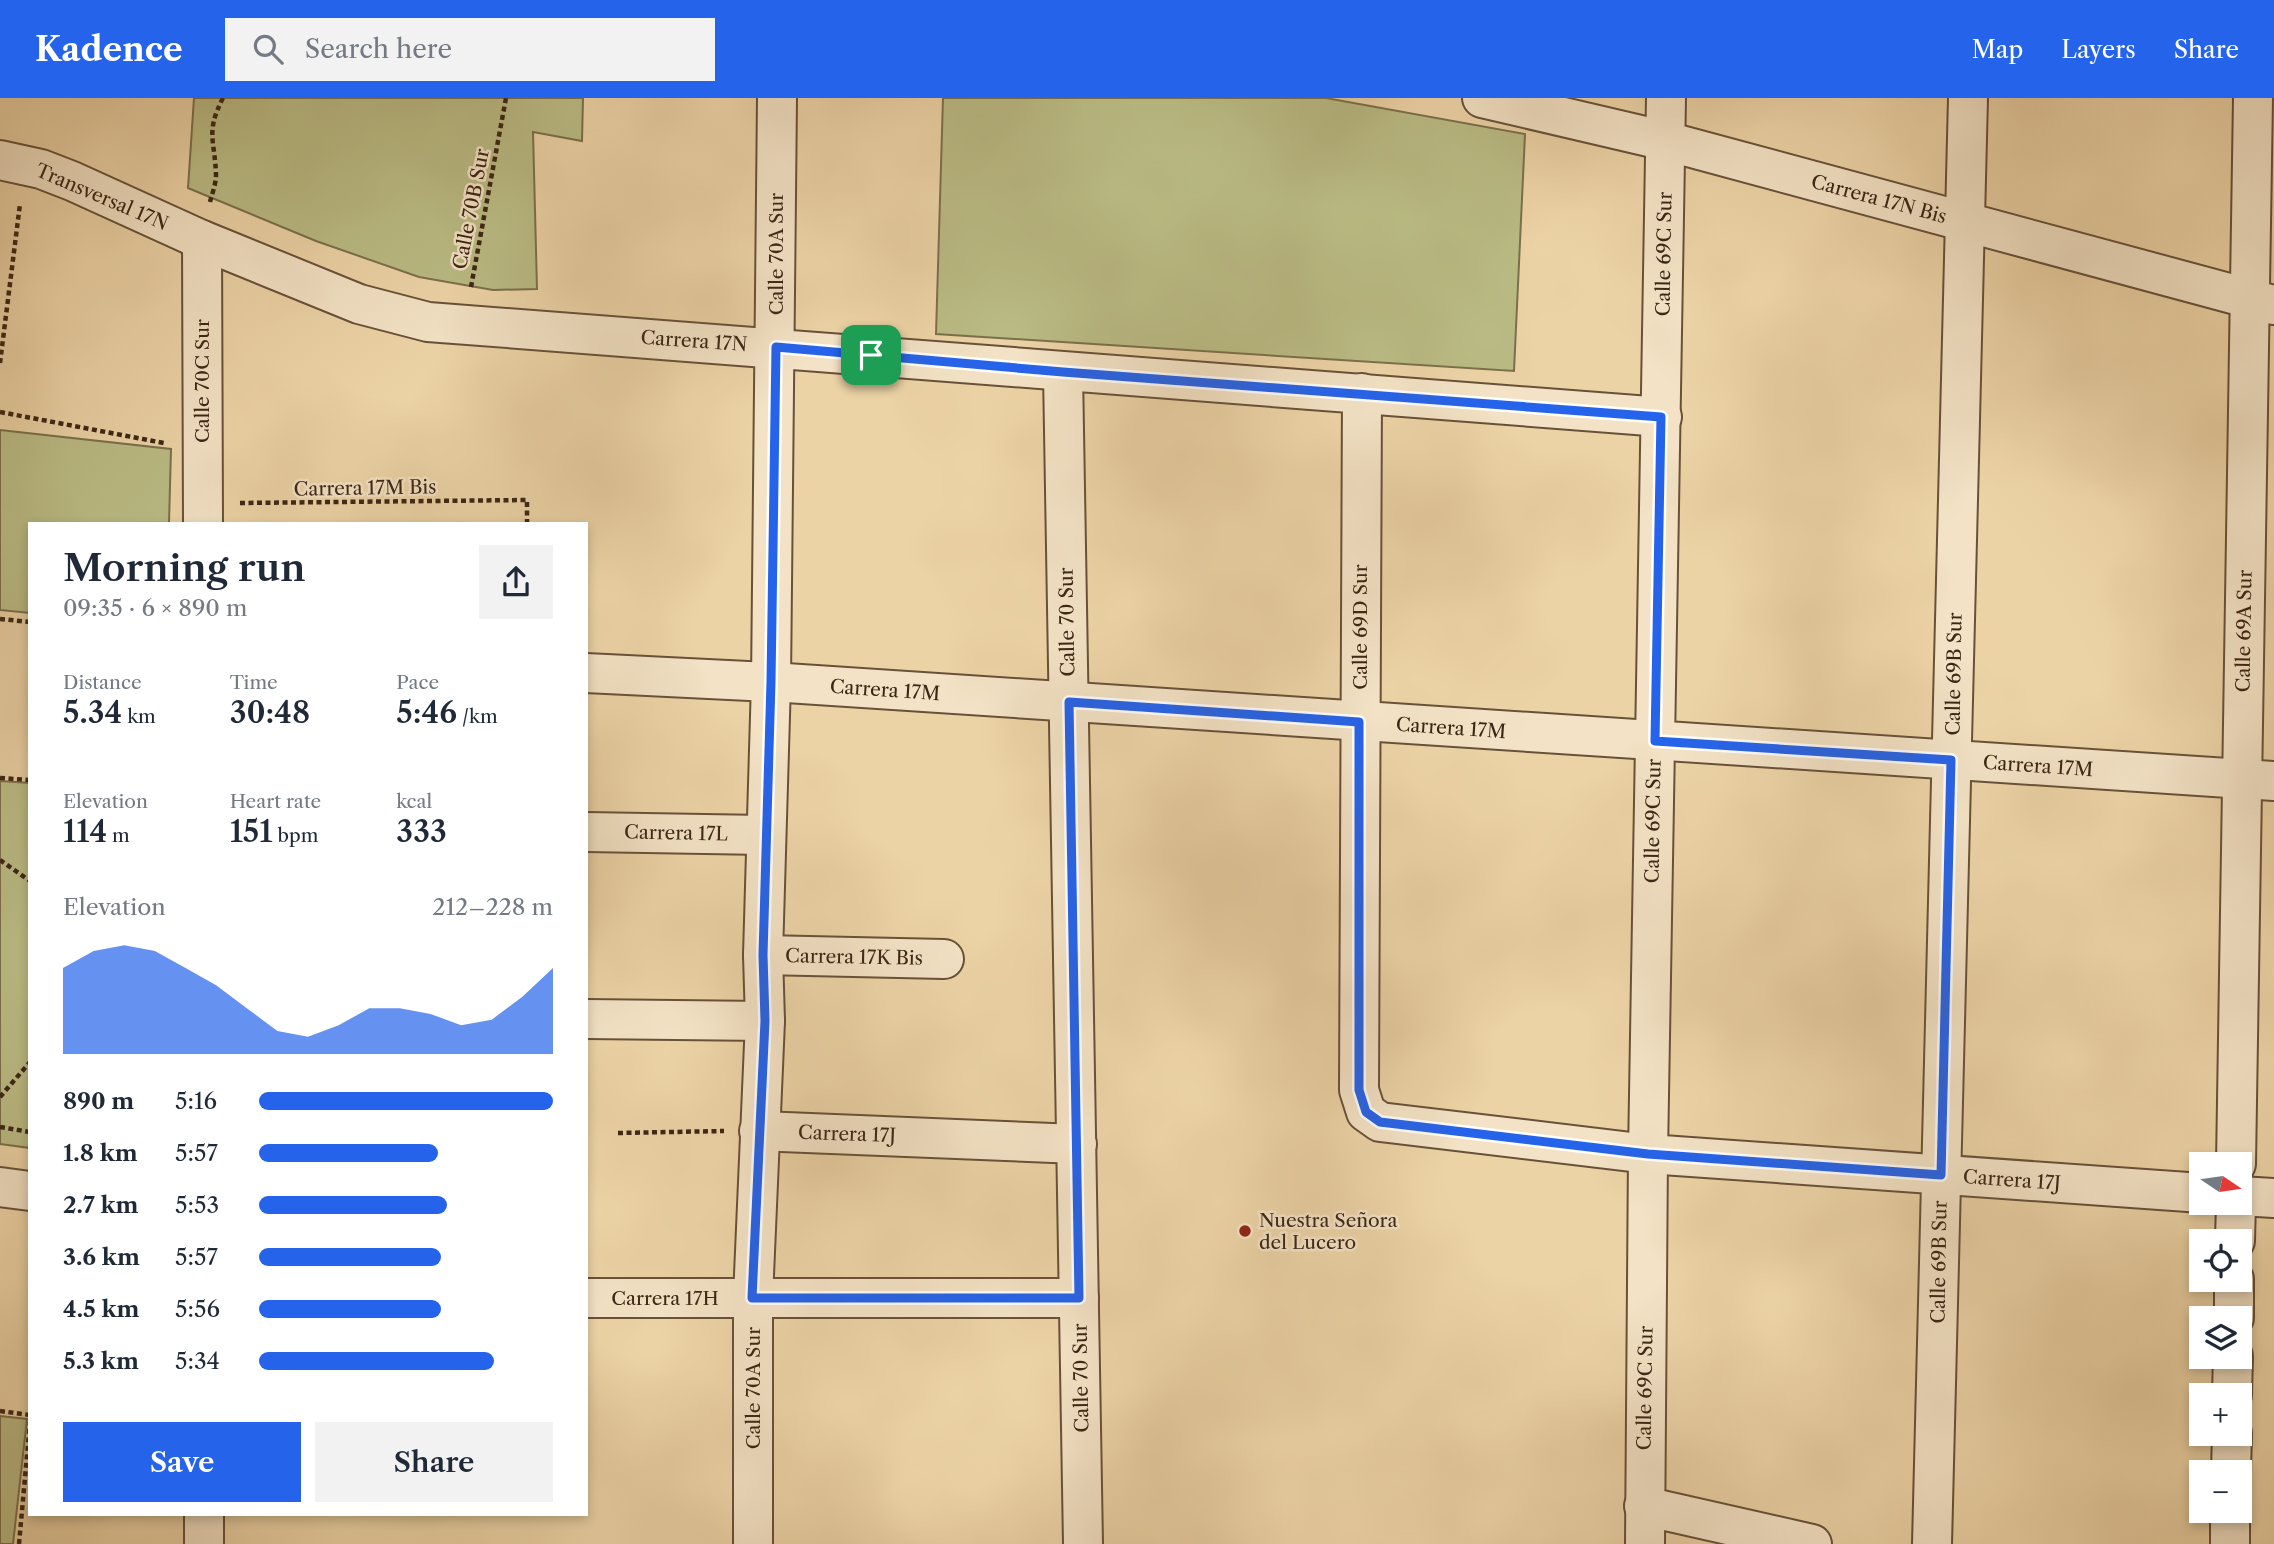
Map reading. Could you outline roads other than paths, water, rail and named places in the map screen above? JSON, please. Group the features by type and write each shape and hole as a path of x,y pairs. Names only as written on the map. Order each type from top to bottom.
{"street":[{"name":"Calle 70A Sur","path":"753,1544 752,1298 765,1021 763,955 771,682 777,98"},
{"name":"Carrera 17N Bis","path":"1482,98 1666,141 2262,302"},
{"name":"Calle 69C Sur","path":"1645,1544 1648,1154 1666,98"},
{"name":"Calle 69B Sur","path":"1932,1544 1968,98"},
{"name":"Calle 69A Sur","path":"2237,1152 2258,780 2262,302 2253,98"},
{"name":"Transversal 17N","path":"13,162 72,181 202,240"},
{"name":"Carrera 17N","path":"202,240 359,304 428,322 1661,417"},
{"name":"Calle 70C Sur","path":"202,240 203,513"},
{"name":"Calle 70 Sur","path":"1063,372 1083,1544"},
{"name":"Calle 69D Sur","path":"1362,393 1359,1090 1366,1112"},
{"name":"Carrera 17M","path":"588,673 771,682 2258,780"},
{"name":"Carrera 17L","path":"588,832 766,835"},
{"name":"Carrera 17K Bis","path":"763,955 944,959"},
{"path":"588,1019 765,1021"},
{"name":"Carrera 17J","path":"1366,1112 1380,1122 1648,1154 2189,1192"},
{"name":"Carrera 17J","path":"760,1131 1077,1144"},
{"path":"0,1187 28,1191"},
{"path":"2252,1197 2274,1198"},
{"name":"Carrera 17H","path":"588,1298 1079,1298"},
{"path":"1644,1506 1812,1544"},
{"path":"204,1516 204,1544"},
{"path":"2230,1523 2230,1544"}],"place":[{"name":"Nuestra Señora del Lucero","path":"1245,1231"}]}
